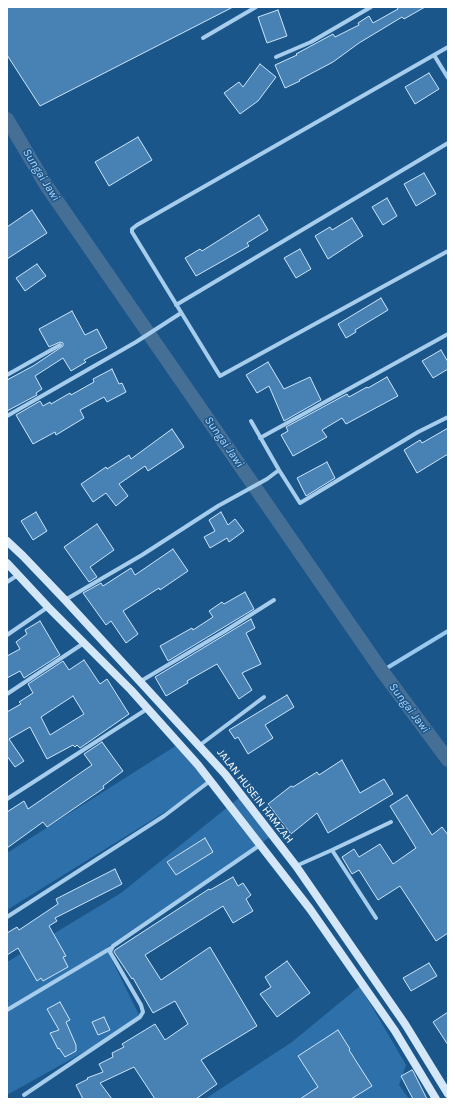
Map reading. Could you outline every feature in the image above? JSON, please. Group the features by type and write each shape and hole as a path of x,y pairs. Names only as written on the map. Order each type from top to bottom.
{"street":[{"path":"203,38 256,7"},
{"path":"276,57 311,42 371,7"},
{"path":"448,47 132,229 132,232 220,376 448,251"},
{"path":"434,55 448,78"},
{"path":"176,305 448,143"},
{"path":"7,416 165,324 181,313"},
{"path":"260,438 448,334"},
{"path":"7,375 60,345"},
{"path":"251,421 300,503 418,432 448,417"},
{"path":"65,600 142,555 218,506 267,479 279,470"},
{"name":"JALAN HUSEIN HAMZAH","path":"7,541 141,681 225,774 296,866 405,1024 448,1094"},
{"path":"18,551 7,562 48,607 148,708 198,765 310,909 395,1031 436,1099"},
{"path":"7,582 18,574"},
{"path":"141,681 274,600"},
{"path":"7,635 48,607"},
{"path":"7,694 84,643"},
{"path":"200,746 264,697"},
{"path":"7,799 148,708"},
{"path":"7,917 164,816 210,781"},
{"path":"296,866 391,822"},
{"path":"7,1010 111,948 272,836"},
{"path":"332,850 376,918"},
{"path":"24,1095 140,1017 143,1012 141,1005 110,952 111,948"}],"shaded area":[{"path":"177,745 210,784 7,910 7,853"},
{"path":"239,798 270,837 106,948 140,1017 100,1043 7,1095 7,1002 9,1001 7,997 7,962 121,893"},
{"path":"360,986 406,1065 399,1085 409,1099 205,1099 292,1042"}],"building":[{"path":"7,7 233,7 40,106 7,55"},
{"path":"397,7 425,7 404,19 402,17 359,43 333,62 285,88 275,65 297,55 296,54 333,34 335,37 359,25 358,23 369,16 373,23 398,9"},
{"path":"278,10 287,36 267,43 258,17"},
{"path":"260,64 276,77 258,101 240,114 224,93 239,82 243,87"},
{"path":"429,73 439,89 415,104 405,87"},
{"path":"138,137 152,160 109,186 95,162"},
{"path":"424,173 436,194 416,206 404,184"},
{"path":"387,198 397,216 383,225 372,207"},
{"path":"32,210 47,233 7,259 7,227"},
{"path":"259,215 268,230 247,243 249,246 196,276 185,258 200,249 202,251"},
{"path":"352,218 363,236 328,259 315,236 330,227 332,230"},
{"path":"300,249 311,269 296,278 284,258"},
{"path":"37,264 46,276 25,291 16,278"},
{"path":"381,298 388,310 355,330 356,332 346,338 338,324"},
{"path":"72,311 85,335 97,329 107,348 84,360 86,362 71,371 63,358 35,376 42,389 36,393 37,395 7,411 7,380 33,366 63,346 63,343 60,342 49,347 39,329"},
{"path":"441,350 448,362 448,369 433,378 422,361"},
{"path":"268,362 284,389 310,377 321,400 284,421 269,386 257,393 246,375"},
{"path":"112,369 119,384 122,383 126,392 107,402 104,397 80,410 84,418 56,435 55,432 33,444 16,415 40,401 43,406 50,402 51,404 70,393 71,395 94,382 93,379"},
{"path":"387,377 398,396 346,424 342,418 322,430 327,437 293,456 281,435 288,431 286,427 347,394 349,397"},
{"path":"448,428 448,454 417,473 404,450 420,440 422,443"},
{"path":"172,429 184,447 148,471 145,466 119,484 128,496 116,506 106,493 93,502 81,484 106,467 107,469 129,455 131,459"},
{"path":"327,462 335,478 306,496 297,478"},
{"path":"36,512 47,531 33,540 21,521"},
{"path":"221,512 228,525 235,519 244,531 229,542 227,538 210,548 204,537 215,531 209,520"},
{"path":"97,524 114,550 90,567 97,577 89,582 64,547"},
{"path":"173,549 188,571 160,590 159,588 123,611 138,634 126,643 111,621 106,625 83,593 101,583 103,586 131,568 135,575"},
{"path":"245,592 254,609 168,661 160,646 192,628 193,630 213,617 209,611 222,602 224,604"},
{"path":"251,619 255,628 246,633 261,664 242,673 252,690 239,699 217,664 187,681 188,683 166,696 155,677"},
{"path":"40,621 60,655 24,678 20,671 7,678 7,656 20,649 16,642 27,634 25,630"},
{"path":"84,660 100,684 107,679 129,714 80,748 77,745 75,747 73,745 47,759 30,727 9,739 24,761 15,767 7,756 7,712 21,704 19,702 33,693 28,684 63,661 69,670","holes":["73,696 84,714 50,735 41,717"]},
{"path":"287,695 294,707 265,725 273,738 248,754 238,737 235,739 229,730"},
{"path":"102,742 123,771 103,786 104,788 47,827 43,822 7,848 7,812 24,801 28,809 92,765 84,754"},
{"path":"342,760 360,793 384,779 393,794 328,833 317,813 291,834 268,804 291,786 293,787 317,772 319,775"},
{"path":"407,795 432,835 442,827 448,835 448,933 436,941 400,886 378,900 359,870 352,874 342,857 354,849 359,857 380,844 393,864 416,848 390,806"},
{"path":"205,838 213,852 176,875 167,862"},
{"path":"115,869 122,884 55,918 57,921 49,926 66,956 63,957 68,967 43,981 41,978 37,981 18,948 7,955 7,933 17,927 19,930 58,904 56,899"},
{"path":"233,877 238,886 243,883 251,895 246,899 253,911 233,923 223,906 145,955 161,980 210,947 257,1026 201,1060 217,1084 196,1099 155,1099 134,1067 100,1083 112,1099 83,1099 76,1085 88,1079 87,1078 103,1072 99,1064 113,1057 112,1053 124,1047 122,1044 155,1024 165,1040 188,1024 175,1001 153,1013 133,978 132,979 114,952 115,950 209,889 210,890"},
{"path":"287,961 310,993 277,1017 260,994 271,987 265,977"},
{"path":"429,963 437,976 411,991 403,978"},
{"path":"60,1002 70,1020 66,1022 76,1045 76,1051 65,1057 59,1048 58,1049 50,1033 59,1030 47,1009"},
{"path":"448,1012 448,1045 433,1022"},
{"path":"104,1017 110,1030 98,1035 92,1022"},
{"path":"338,1030 372,1086 351,1099 300,1099 318,1087 298,1056"},
{"path":"412,1070 427,1099 413,1099 401,1076"}],"waterway":[{"name":"Sungai Jawi","path":"7,119 46,185 382,671 448,760"},
{"path":"382,671 448,631"}]}
